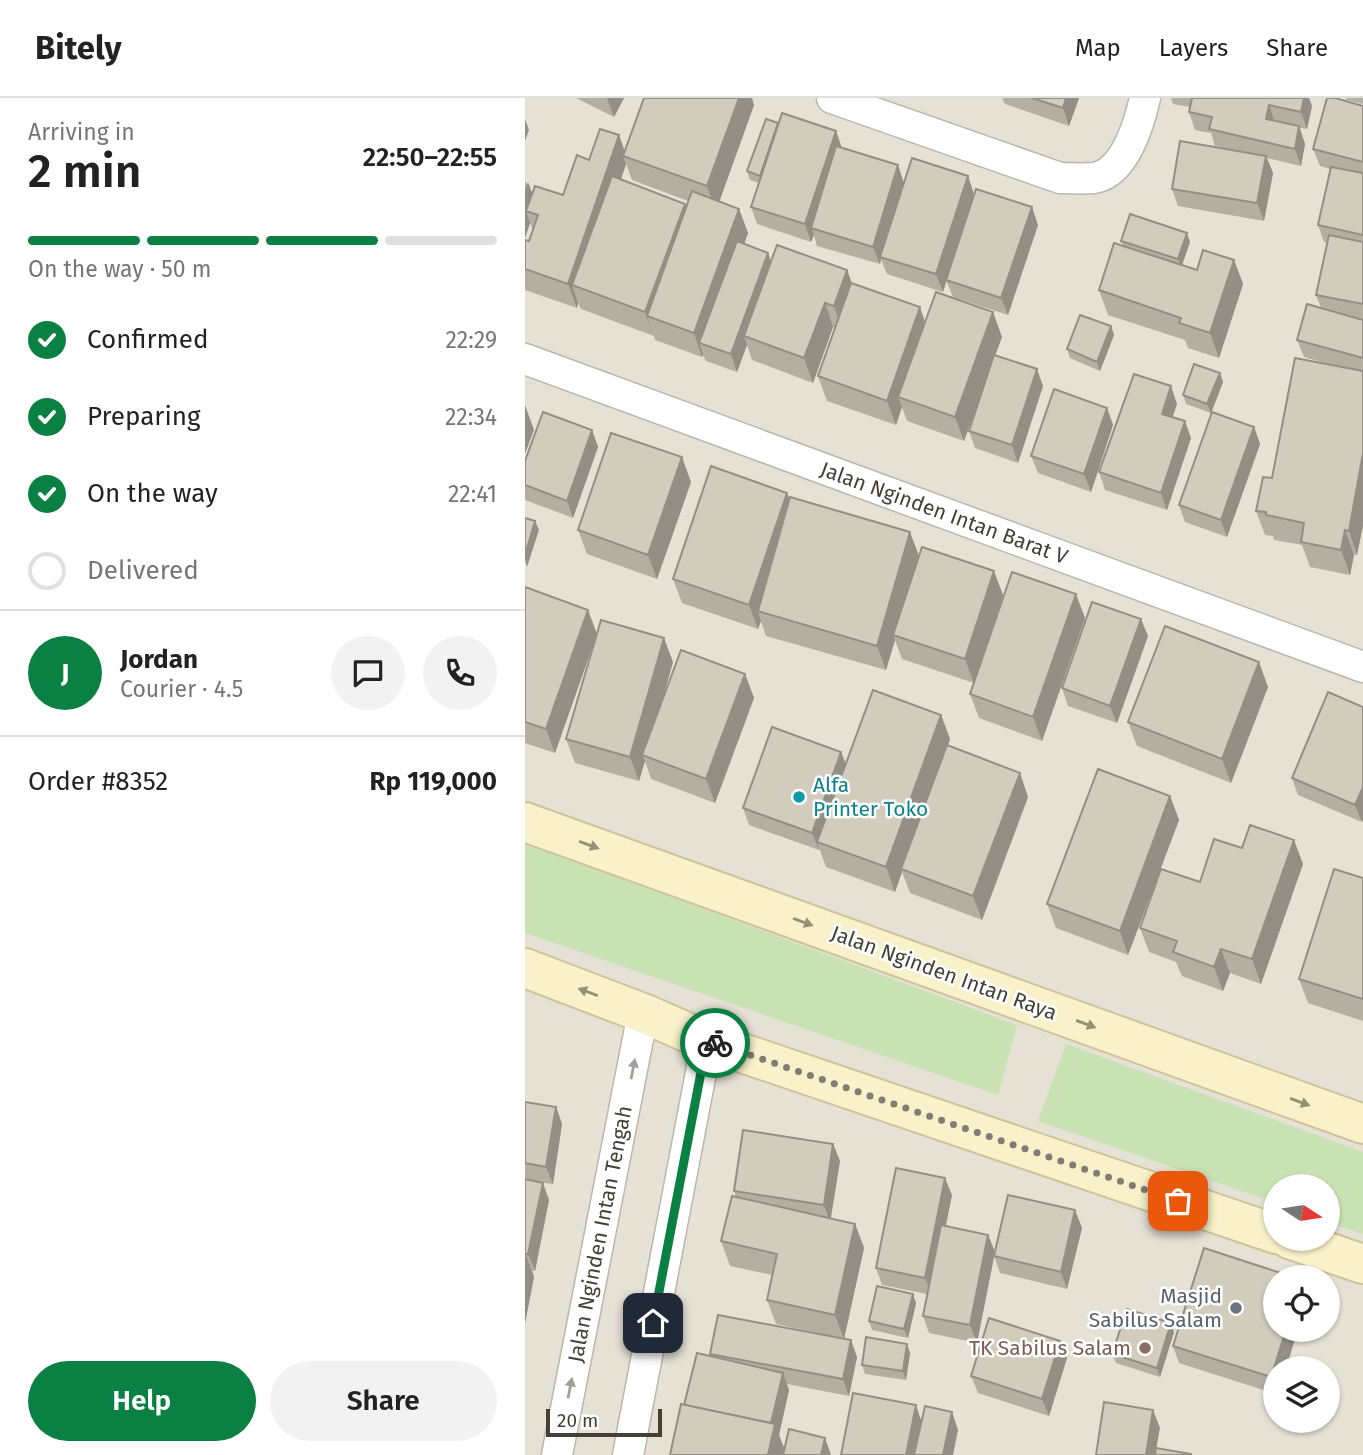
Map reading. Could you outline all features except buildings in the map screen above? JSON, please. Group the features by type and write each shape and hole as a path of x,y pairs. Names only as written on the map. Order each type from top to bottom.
{"street":[{"path":"832,98 1060,178 1097,177 1121,162 1139,122 1145,98"},
{"name":"Jalan Nginden Intan Barat V","path":"525,359 1363,667"},
{"name":"Jalan Nginden Intan Raya","path":"525,822 1363,1124"},
{"path":"525,968 643,1013 707,1041 1263,1230"},
{"name":"Jalan Nginden Intan Tengah","path":"557,1455 643,1013"},
{"path":"628,1455 707,1041"},
{"path":"1325,1251 1363,1264"}],"shaded area":[{"path":"525,98 1363,98 1363,1455 525,1455"}],"green space":[{"path":"525,843 1017,1025 998,1095 525,933"},
{"path":"1066,1044 1363,1152 1363,1234 1341,1226 1341,1174 1263,1174 1263,1199 1038,1121"}],"way so far":[{"path":"715,1043 1178,1201"}],"place":[{"name":"Alfa Printer Toko","path":"799,797"},
{"name":"Masjid Sabilus Salam","path":"1236,1308"},
{"name":"TK Sabilus Salam","path":"1145,1348"}],"route":[{"path":"653,1323 707,1041 715,1043"}]}
